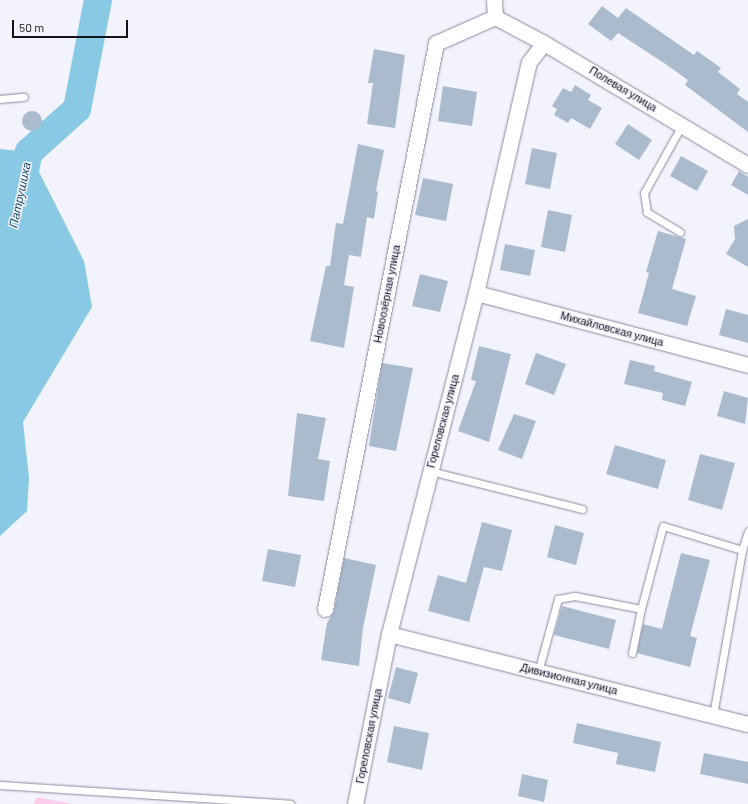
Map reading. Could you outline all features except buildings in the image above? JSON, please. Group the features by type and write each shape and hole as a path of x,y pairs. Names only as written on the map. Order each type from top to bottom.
{"street":[{"path":"494,0 495,18"},
{"name":"Полевая улица","path":"495,18 544,43 748,165"},
{"name":"Новоозёрная улица","path":"325,609 436,43 495,18"},
{"name":"Гореловская улица","path":"355,804 389,634 476,294 529,62 544,43"},
{"name":"Михайловская улица","path":"476,294 748,365"},
{"name":"Дивизионная улица","path":"389,634 748,724"}],"lane":[{"path":"0,100 24,96"},
{"path":"680,232 647,212 644,193 682,125"},
{"path":"430,471 582,509"},
{"path":"632,653 641,609 663,526 742,550"},
{"path":"713,715 742,550 748,531"},
{"path":"538,672 558,599 575,596 641,609"},
{"path":"0,785 290,804"}],"shaded area":[{"path":"37,797 73,804 33,804"}],"water":[{"path":"0,149 29,152 84,261 92,307 23,422 29,478 27,511 0,536"}],"waterway":[{"name":"Патрушиха","path":"21,189 29,152 77,109 98,0"}]}
